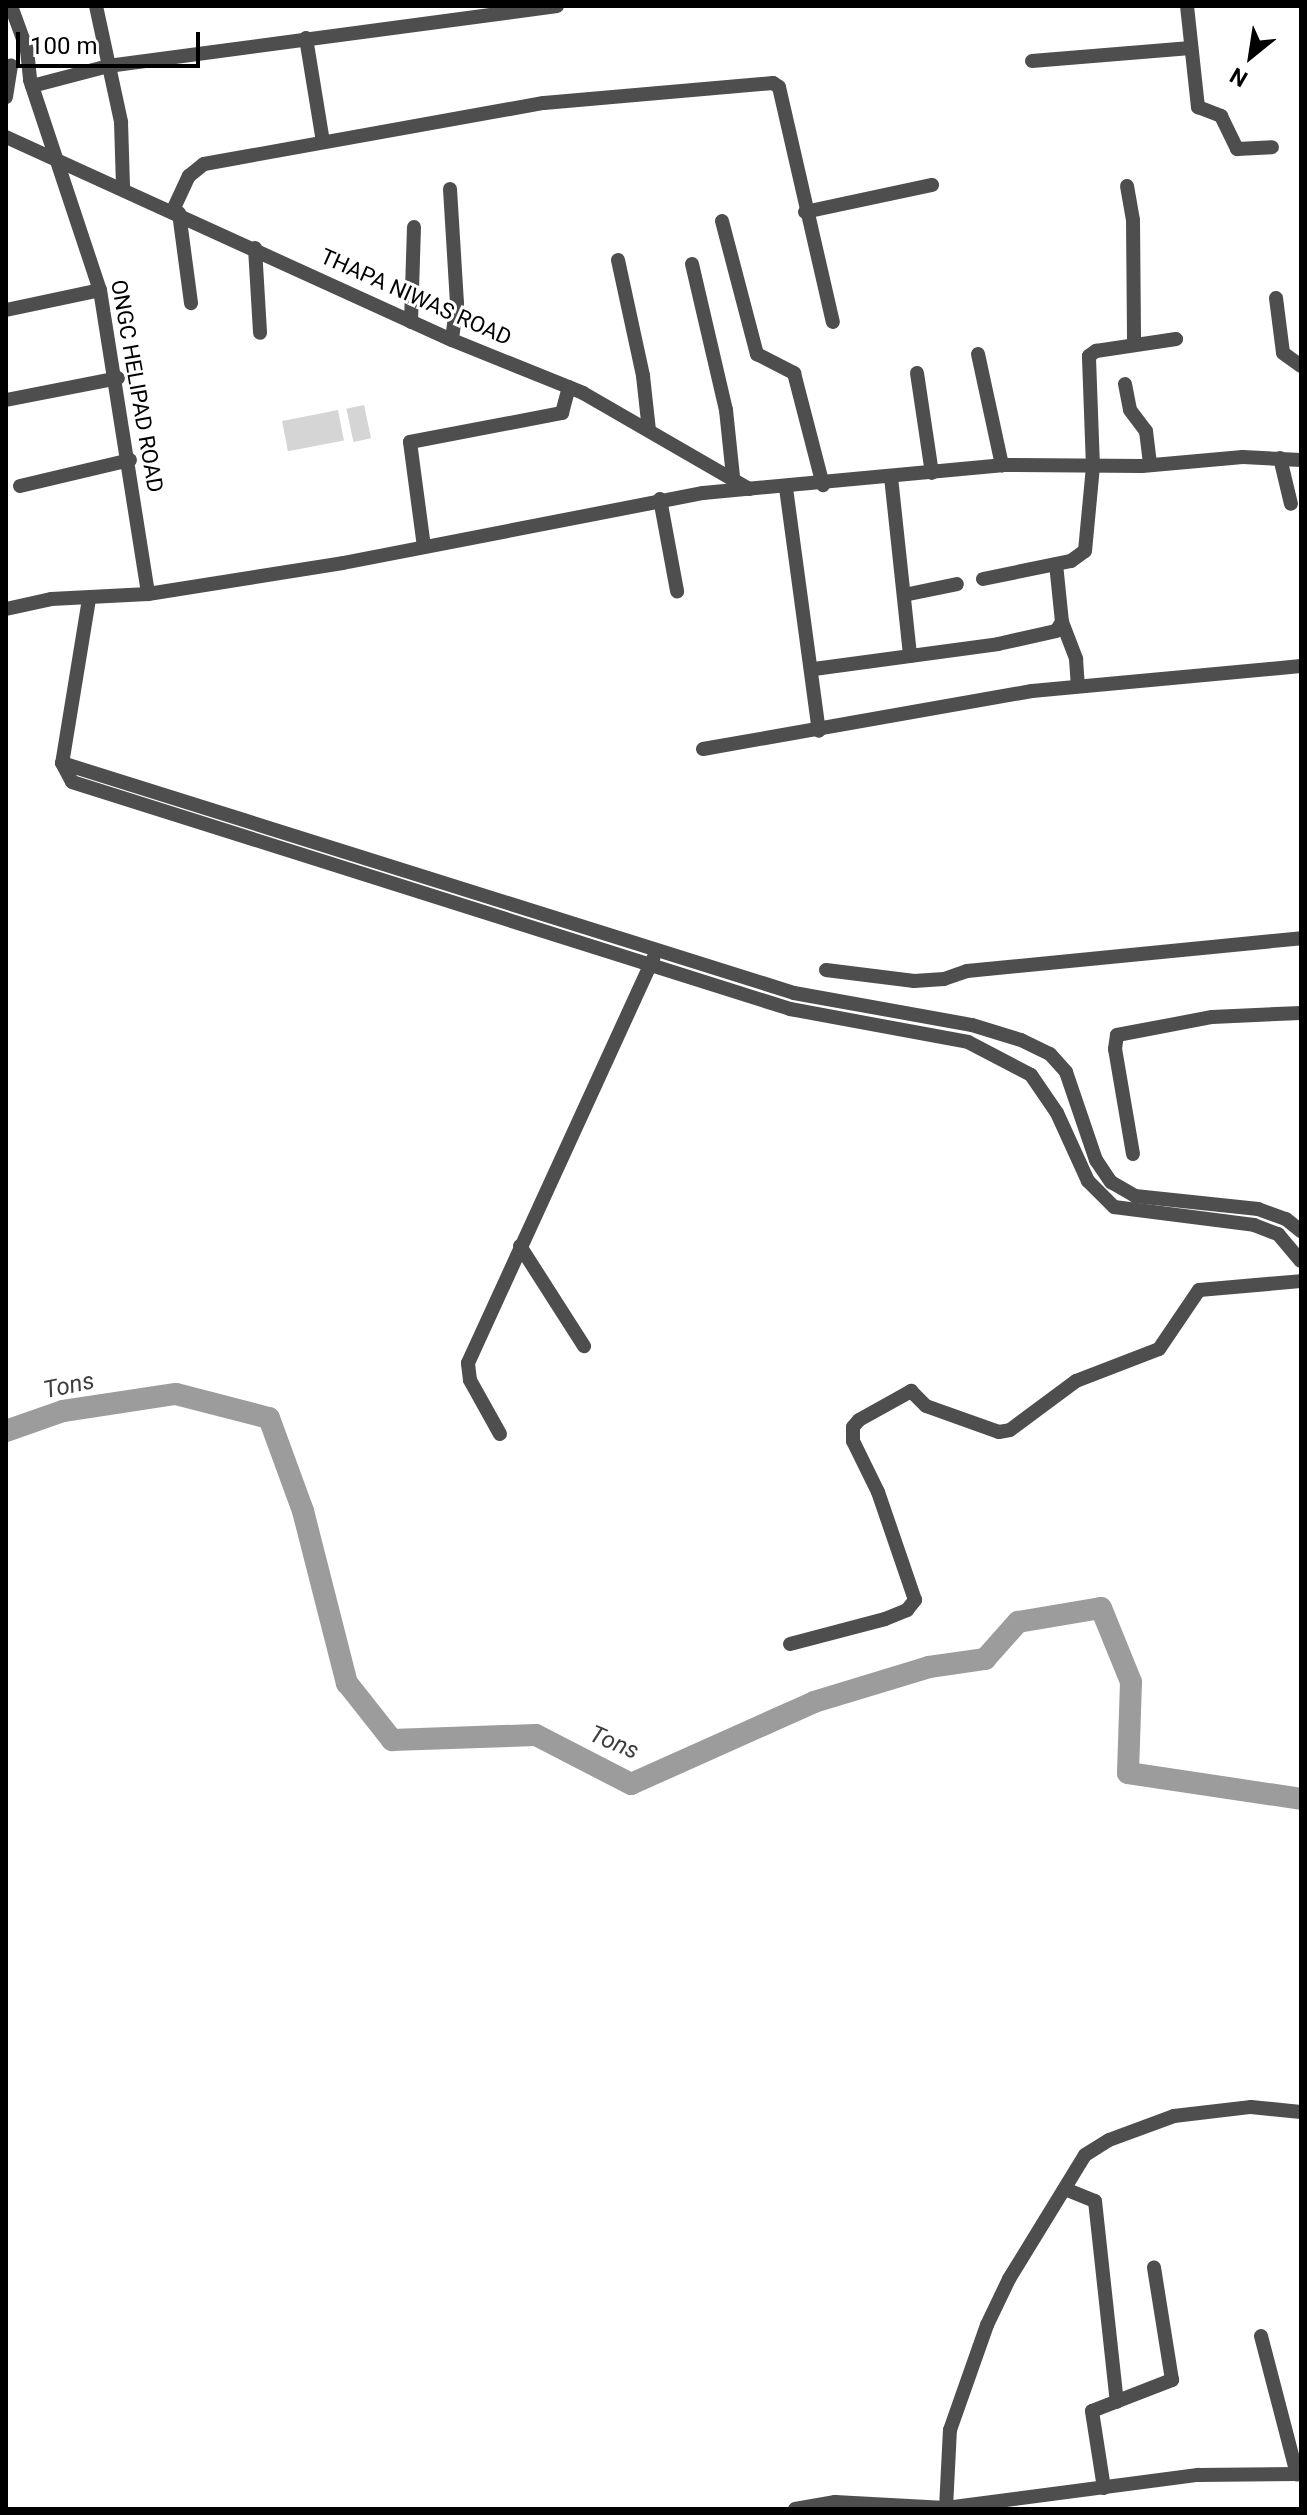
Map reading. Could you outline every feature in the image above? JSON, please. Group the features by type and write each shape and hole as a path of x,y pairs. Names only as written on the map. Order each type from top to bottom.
{"street":[{"name":"ONGC HELIPAD ROAD","path":"11,6 27,50 31,83 59,157 100,290 118,378 148,594"},
{"path":"96,6 121,122 123,187"},
{"path":"8,62 31,83 108,66 557,6"},
{"path":"1192,7 1190,48 1198,107 1221,116 1237,149 1272,147"},
{"path":"306,38 323,142"},
{"path":"1032,61 1190,48"},
{"path":"6,97 8,62"},
{"path":"191,303 176,211 199,166 544,103 773,83 779,87 805,212 833,322"},
{"name":"THAPA NIWAS ROAD","path":"6,137 59,157 411,322 569,387 733,477 749,489"},
{"path":"805,212 932,185"},
{"path":"1127,186 1133,220 1134,344"},
{"path":"450,189 457,303 452,340"},
{"path":"722,221 757,354 794,373 823,485"},
{"path":"411,322 414,227"},
{"path":"255,248 260,333"},
{"path":"618,260 643,376 649,430"},
{"path":"692,264 726,410 733,477"},
{"path":"6,310 100,290"},
{"path":"1276,298 1283,353 1301,366"},
{"path":"983,579 1079,557 1088,545 1093,467 1089,356 1134,344 1176,339"},
{"path":"978,354 1002,465"},
{"path":"917,373 932,473"},
{"path":"6,400 118,378"},
{"path":"1125,384 1130,410 1146,431 1150,465"},
{"path":"424,547 410,442 562,413 569,387"},
{"path":"1280,458 1291,504"},
{"path":"7,606 51,599 148,594 424,547 660,499 1002,465 1093,467 1280,458 1301,460"},
{"path":"20,486 130,460"},
{"path":"891,477 910,656"},
{"path":"786,488 814,669 819,731"},
{"path":"660,499 677,591"},
{"path":"1056,564 1062,622 1076,659 1078,686"},
{"path":"904,595 957,584"},
{"path":"89,599 62,763 72,782 517,906 794,993 972,1025 1021,1040 1050,1054 1066,1072 1096,1160 1111,1182 1135,1196 1258,1209 1286,1219 1301,1231"},
{"path":"814,669 1030,639 1056,631 1062,622"},
{"path":"703,749 1078,686 1301,666"},
{"path":"62,763 513,922 790,1009 968,1042 1010,1059 1042,1088 1088,1181 1114,1207 1254,1225 1278,1234 1301,1261"},
{"path":"513,922 517,906"},
{"path":"826,970 914,981 944,979 967,971 1301,938"},
{"path":"500,1434 470,1380 468,1363 657,950"},
{"path":"1133,1154 1117,1035 1212,1017 1301,1013"},
{"path":"520,1246 584,1346"},
{"path":"790,1644 885,1619 907,1610 915,1600 878,1492 853,1441 853,1427 859,1420 911,1391 926,1406 999,1432 1010,1430 1076,1381 1159,1349 1199,1290 1301,1281"},
{"path":"946,2508 948,2451 957,2405 999,2297 1085,2155 1150,2123 1251,2107 1301,2112"},
{"path":"1065,2189 1095,2201 1117,2402"},
{"path":"1104,2488 1091,2414 1095,2408 1172,2380 1154,2267"},
{"path":"795,2509 835,2502 946,2508 1198,2475 1299,2474 1261,2336"}],"shaded area":[{"path":"364,405 371,438 353,442 346,409"},
{"path":"338,410 344,440 288,451 282,421"}],"waterway":[{"name":"Tons","path":"6,1431 63,1411 176,1394 269,1418 303,1511 347,1683 392,1740 536,1735 631,1784 814,1702 929,1667 985,1659 1018,1622 1101,1608 1131,1682 1128,1773 1301,1799"}]}
